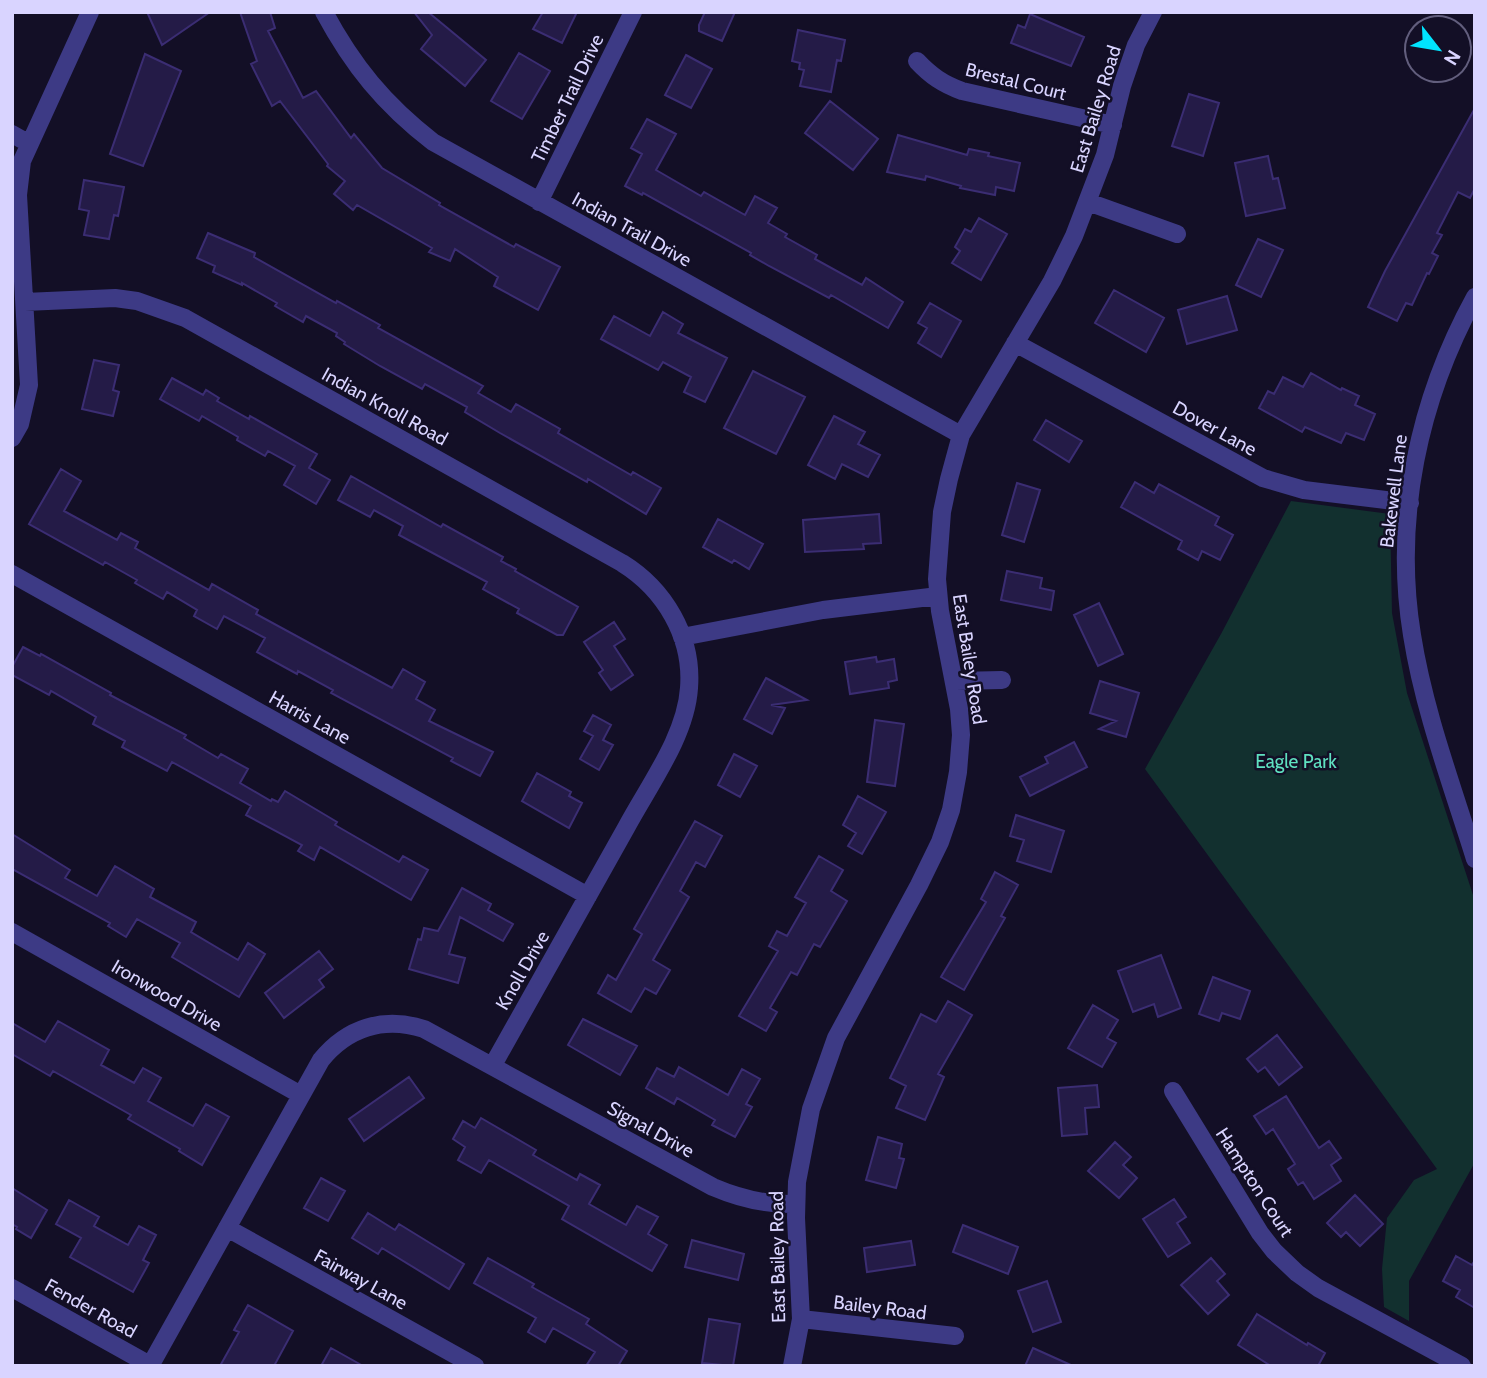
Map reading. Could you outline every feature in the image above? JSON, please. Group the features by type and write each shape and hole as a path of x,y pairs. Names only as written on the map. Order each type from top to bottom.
{"street":[{"path":"12,438 20,425 29,384 18,195 22,161 90,12"},
{"name":"Indian Trail Drive","path":"324,12 359,71 389,105 433,142 961,435"},
{"name":"Timber Trail Drive","path":"539,202 633,12"},
{"name":"East Bailey Road","path":"793,1366 801,1319 797,1182 811,1109 824,1066 848,1013 919,886 940,842 951,810 958,772 961,735 956,681 938,596 937,579 942,512 961,435 1052,281 1088,202 1105,155 1122,86 1136,45 1153,12"},
{"name":"Brestal Court","path":"917,61 942,84 962,91 1113,125"},
{"path":"12,134 28,143"},
{"path":"1088,202 1177,234"},
{"name":"Bakewell Lane","path":"1475,297 1435,381 1415,460 1405,545 1412,636 1430,713 1470,826 1475,859"},
{"name":"Indian Knoll Road","path":"25,302 115,298 137,301 185,318 639,574 667,605 682,637"},
{"name":"Dover Lane","path":"1015,343 1263,478 1304,490 1410,503"},
{"name":"Harris Lane","path":"12,574 588,896"},
{"path":"682,637 835,608 938,596"},
{"name":"Knoll Drive","path":"493,1065 682,721 688,699 689,671 682,637"},
{"path":"956,681 1002,680"},
{"name":"Ironwood Drive","path":"12,932 301,1095"},
{"path":"150,1365 301,1095 332,1046 351,1032 374,1024 411,1024 493,1065"},
{"name":"Signal Drive","path":"493,1065 713,1187 737,1197 764,1203 796,1204"},
{"name":"Hampton Court","path":"1173,1091 1245,1210 1274,1251 1297,1273 1318,1288 1462,1366"},
{"name":"Fairway Lane","path":"227,1228 475,1366"},
{"name":"Fender Road","path":"12,1288 150,1365"},
{"name":"Bailey Road","path":"801,1319 955,1336"}],"green space":[{"name":"Eagle Park","path":"1291,501 1390,514 1392,613 1407,693 1475,901 1475,1162 1409,1281 1409,1321 1384,1307 1382,1269 1387,1218 1414,1180 1437,1169 1145,769 1221,634"}],"building":[{"path":"147,12 210,12 162,45"},
{"path":"240,12 270,12 275,28 268,31 303,98 316,91 351,138 354,134 382,168 440,203 439,205 514,247 516,244 560,267 538,310 494,286 498,277 455,249 450,261 429,252 432,248 357,205 353,210 334,194 345,181 327,166 280,101 272,106 251,64 257,61"},
{"path":"414,12 428,12 486,60 465,86 421,49 432,35"},
{"path":"543,12 577,12 562,43 533,29"},
{"path":"705,12 735,12 722,41 699,31"},
{"path":"1030,14 1084,37 1071,66 1011,43 1018,25 1025,28"},
{"path":"798,30 845,40 841,61 837,60 831,92 800,86 804,70 799,69 800,63 792,61"},
{"path":"519,53 550,71 522,119 491,101"},
{"path":"145,54 181,71 143,166 110,154"},
{"path":"686,55 712,69 691,108 665,95"},
{"path":"1189,94 1219,103 1203,156 1172,146"},
{"path":"830,101 878,139 853,170 805,133"},
{"path":"1475,108 1475,188 1470,198 1458,192 1437,233 1442,235 1432,253 1438,256 1412,305 1406,303 1397,321 1368,307"},
{"path":"647,119 676,134 656,170 701,196 704,192 745,215 755,196 777,208 768,223 787,234 785,237 817,255 815,259 862,285 866,278 903,302 888,328 831,295 829,298 769,266 750,255 751,253 643,193 642,195 625,186 642,154 631,148"},
{"path":"898,135 967,155 969,149 1020,163 1014,191 996,187 995,195 960,188 961,186 926,176 925,180 887,172"},
{"path":"1268,156 1273,179 1278,178 1285,208 1246,216 1235,163"},
{"path":"84,180 124,187 118,216 114,215 109,239 84,235 89,211 79,209"},
{"path":"979,218 1007,234 981,280 952,263 960,251 955,247 965,229 971,232"},
{"path":"208,233 255,253 254,257 380,325 378,328 483,386 478,393 511,412 516,404 560,429 558,433 631,475 633,472 661,488 646,514 588,479 587,482 500,433 465,412 467,407 425,384 422,389 380,366 344,344 345,342 336,336 337,333 306,316 303,322 242,283 213,272 215,266 197,258"},
{"path":"1258,239 1283,250 1261,297 1236,285"},
{"path":"1114,290 1164,318 1146,352 1095,323"},
{"path":"1227,296 1237,330 1187,344 1178,310"},
{"path":"930,303 961,321 941,357 918,343 927,328 918,323"},
{"path":"663,312 683,324 678,333 727,358 705,402 684,392 691,377 663,362 658,370 601,339 614,316 650,336"},
{"path":"94,360 119,365 113,390 119,392 113,416 82,409"},
{"path":"753,371 805,397 776,454 724,428"},
{"path":"1311,373 1341,390 1342,388 1359,396 1355,405 1375,414 1364,440 1346,433 1341,443 1305,427 1302,432 1259,408 1268,391 1274,394 1283,377 1303,387"},
{"path":"172,378 203,395 206,390 219,398 217,401 249,419 250,416 317,454 309,468 330,480 316,504 284,485 295,466 268,451 265,456 202,416 199,421 160,399"},
{"path":"834,416 865,432 858,444 880,455 868,477 842,464 835,479 808,465"},
{"path":"1046,420 1082,441 1069,462 1034,440"},
{"path":"61,469 81,481 64,511 117,540 121,533 138,542 135,548 209,590 212,584 258,610 256,614 392,688 403,669 425,682 416,699 435,710 429,721 493,752 480,776 451,761 453,758 331,693 333,690 257,652 265,638 224,616 217,629 194,616 197,610 167,592 163,599 105,562 103,565 29,524"},
{"path":"351,476 441,527 443,524 503,557 501,561 516,569 515,571 578,607 563,635 557,635 517,613 519,609 483,589 487,582 399,535 403,526 374,510 370,517 338,500"},
{"path":"1135,482 1154,493 1159,484 1219,517 1215,525 1233,535 1220,560 1202,551 1198,560 1178,549 1182,541 1121,507"},
{"path":"1017,483 1040,490 1024,542 1002,535"},
{"path":"879,514 881,543 863,544 864,549 805,552 803,520"},
{"path":"718,519 763,544 749,569 703,547"},
{"path":"1007,571 1042,578 1040,588 1054,591 1051,610 1001,600"},
{"path":"1099,603 1123,654 1098,666 1074,615"},
{"path":"614,622 625,639 614,646 633,675 611,690 599,673 603,670 584,642"},
{"path":"23,647 40,656 41,654 111,693 110,695 186,735 184,738 218,758 221,754 248,769 240,783 271,801 272,799 278,802 285,791 337,822 335,825 399,862 403,856 428,870 411,900 320,847 314,860 298,851 302,845 246,815 251,806 172,762 167,771 122,747 125,741 93,724 96,717 51,691 49,695 12,675 12,667"},
{"path":"876,657 877,662 894,659 897,680 888,682 889,688 850,694 845,662"},
{"path":"766,678 807,700 771,705 785,708 772,734 744,719"},
{"path":"1100,681 1139,693 1126,737 1099,729 1116,721 1090,713"},
{"path":"593,715 611,725 603,740 613,745 599,770 580,759 593,736 584,731"},
{"path":"875,720 904,724 895,786 867,782"},
{"path":"1074,742 1087,767 1030,796 1020,777 1048,763 1045,757"},
{"path":"734,754 757,766 740,797 718,785"},
{"path":"537,773 571,792 569,796 582,803 569,828 522,801"},
{"path":"858,796 886,812 862,854 848,846 856,833 843,825"},
{"path":"1016,815 1064,831 1051,872 1017,861 1024,840 1010,836"},
{"path":"695,821 722,836 705,867 696,862 680,891 689,897 653,960 670,970 656,994 645,988 631,1012 598,993 608,975 616,980 642,934 634,929"},
{"path":"12,834 70,870 65,878 97,896 115,866 154,889 150,897 196,922 191,932 238,960 248,943 265,954 239,997 172,957 180,943 137,919 126,937 108,926 110,923 12,869"},
{"path":"819,856 843,870 831,891 847,901 820,947 814,944 797,975 791,972 770,1008 777,1012 766,1031 739,1016 778,951 769,946 777,931 787,936 806,903 795,897"},
{"path":"995,872 1018,885 1001,916 1005,918 964,990 941,977 986,902 981,899"},
{"path":"462,888 491,904 488,910 513,924 503,941 460,917 449,954 465,958 458,983 409,969 424,928 438,931"},
{"path":"319,951 333,969 319,980 324,987 284,1018 265,993"},
{"path":"1161,955 1181,1008 1158,1017 1154,1004 1133,1012 1118,971"},
{"path":"1213,977 1250,991 1240,1019 1222,1013 1219,1021 1199,1014"},
{"path":"948,1001 972,1015 938,1074 944,1077 925,1120 896,1108 906,1086 890,1078 921,1014 936,1022"},
{"path":"1093,1005 1118,1020 1107,1038 1116,1043 1102,1067 1068,1048"},
{"path":"583,1019 637,1046 620,1075 568,1045"},
{"path":"58,1021 109,1050 101,1065 134,1083 143,1068 161,1078 148,1101 193,1126 206,1104 229,1117 202,1165 128,1119 131,1115 53,1071 50,1076 12,1054 12,1023 45,1042"},
{"path":"1277,1035 1302,1067 1279,1085 1265,1067 1258,1072 1247,1059"},
{"path":"679,1067 728,1095 742,1069 760,1079 746,1104 752,1107 735,1137 712,1125 715,1120 677,1098 674,1104 646,1088 657,1068 674,1077"},
{"path":"409,1077 424,1098 364,1141 349,1119"},
{"path":"1097,1085 1099,1107 1085,1108 1087,1134 1062,1136 1058,1088"},
{"path":"1286,1096 1319,1148 1329,1141 1341,1158 1331,1165 1341,1181 1314,1199 1303,1182 1298,1185 1288,1169 1295,1164 1273,1129 1266,1134 1254,1116"},
{"path":"481,1118 536,1150 533,1155 577,1180 580,1174 600,1185 589,1204 626,1225 637,1206 658,1217 648,1234 667,1245 652,1271 562,1219 569,1206 489,1160 481,1173 458,1160 465,1147 453,1139 463,1121 475,1128"},
{"path":"878,1137 902,1144 899,1158 904,1159 896,1188 866,1180"},
{"path":"1115,1142 1131,1157 1123,1165 1137,1178 1119,1198 1088,1171"},
{"path":"321,1178 345,1191 328,1221 304,1208"},
{"path":"12,1188 47,1210 31,1238 12,1224"},
{"path":"1355,1195 1383,1224 1360,1246 1346,1232 1341,1237 1327,1223"},
{"path":"1174,1199 1186,1217 1177,1223 1190,1243 1168,1257 1143,1219"},
{"path":"69,1200 99,1217 94,1226 128,1245 139,1226 156,1235 143,1260 149,1263 133,1292 70,1257 81,1238 56,1224"},
{"path":"368,1213 395,1230 399,1224 464,1264 449,1289 382,1248 378,1254 352,1238"},
{"path":"963,1225 1018,1247 1008,1274 953,1252"},
{"path":"692,1240 744,1254 738,1280 685,1267"},
{"path":"911,1241 915,1265 867,1272 864,1248"},
{"path":"1456,1256 1472,1265 1475,1260 1475,1308 1456,1297 1460,1290 1443,1281"},
{"path":"488,1258 589,1319 586,1324 627,1351 618,1366 586,1366 595,1352 553,1328 545,1342 528,1332 536,1318 474,1283"},
{"path":"1211,1258 1225,1274 1217,1281 1229,1295 1208,1314 1181,1285"},
{"path":"1047,1281 1061,1322 1033,1332 1018,1291"},
{"path":"248,1305 293,1331 274,1366 220,1366 239,1332 234,1330"},
{"path":"1257,1314 1325,1353 1318,1366 1271,1366 1238,1345"},
{"path":"709,1319 740,1324 733,1366 702,1363"},
{"path":"331,1348 363,1366 321,1366"},
{"path":"1033,1348 1073,1366 1025,1366"}]}
